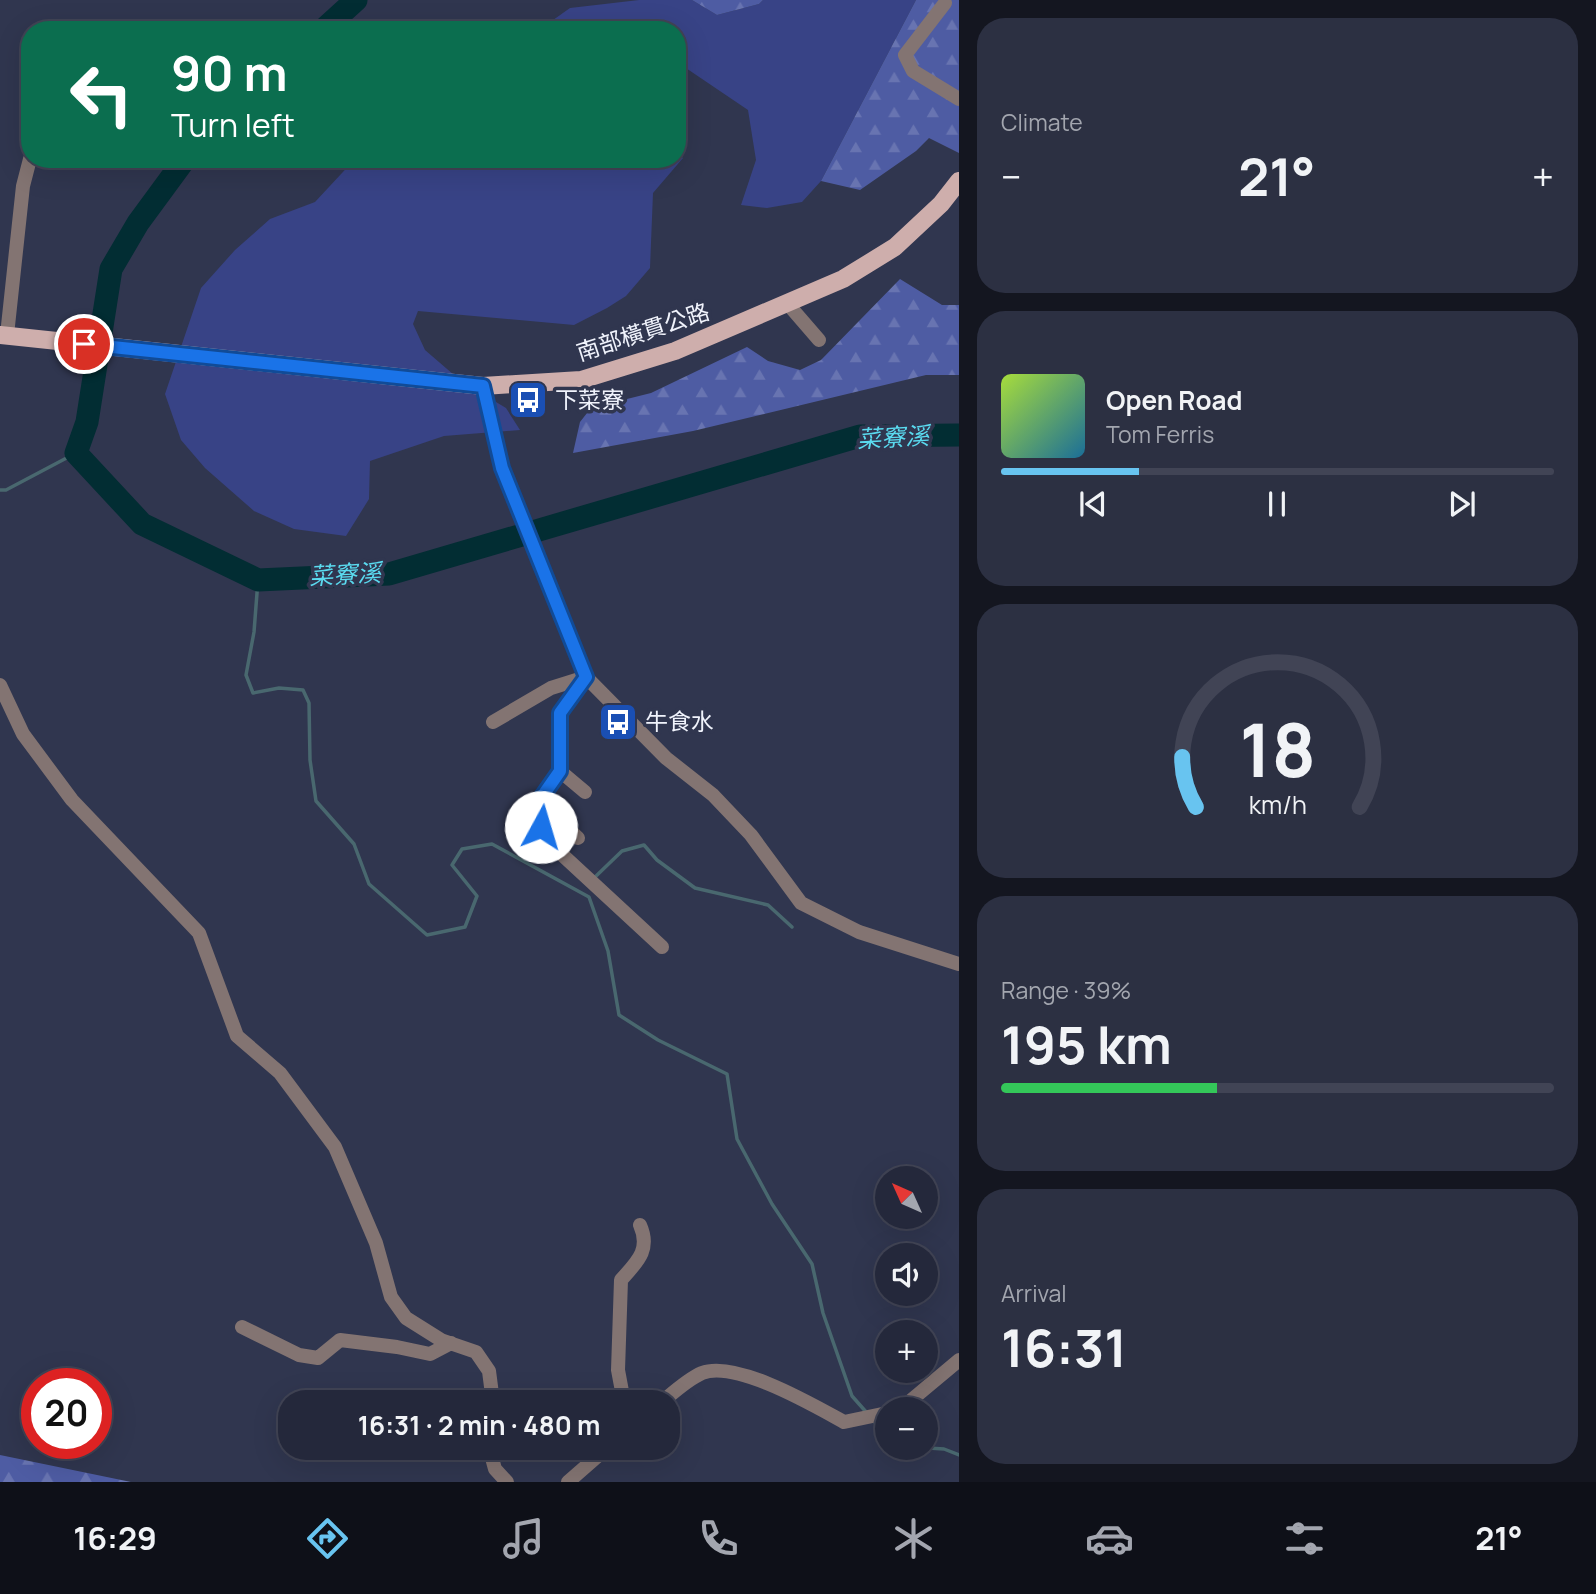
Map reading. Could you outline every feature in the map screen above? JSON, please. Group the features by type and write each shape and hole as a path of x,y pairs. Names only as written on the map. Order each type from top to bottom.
{"main road":[{"name":"南部橫貫公路","path":"4,335 483,386 581,380 675,351 843,279 895,247 941,204 959,181"}],"street":[{"path":"945,3 905,55 913,71 959,99"},
{"path":"4,335 28,168"},
{"path":"0,288 10,305"},
{"path":"787,303 819,340"},
{"path":"483,386 502,468 586,677 666,758 713,795 751,835 801,903 859,932 959,964"},
{"path":"493,722 551,688 586,677"},
{"path":"586,677 560,713 560,771 539,801 541,827 556,849 662,947"},
{"path":"0,685 23,734 72,800 199,933 237,1036 280,1073 335,1147 376,1242 391,1297 406,1318 450,1343 476,1352 489,1371 491,1390"},
{"path":"560,771 584,792"},
{"path":"539,801 578,838"},
{"path":"622,1390 618,1370 621,1280 641,1258 646,1238 640,1225"},
{"path":"242,1326 299,1355 318,1358 340,1340 430,1354 450,1343"},
{"path":"915,1397 959,1360"},
{"path":"679,1390 703,1373 726,1371 804,1399 844,1422 875,1416"},
{"path":"492,1460 495,1469 508,1482"},
{"path":"568,1482 593,1460"}],"shaded area":[{"path":"639,0 692,0 717,15 759,4 763,0 916,0 821,181 802,202 767,208 741,205 756,160 748,110 686,68 686,21 552,21 570,8"},
{"path":"347,168 674,168 653,193 650,268 626,296 607,308 574,325 418,311 413,324 425,350 461,381 506,408 520,430 444,436 370,461 369,499 346,536 294,529 254,511 205,468 181,440 165,394 201,288 235,250 270,219 315,202"}],"green space":[{"path":"692,0 763,0 759,4 717,15"},
{"path":"916,0 959,0 959,153 929,138 916,151 860,190 821,181"},
{"path":"900,279 942,305 959,305 959,375 926,375 693,431 573,453 580,422 591,408 651,393 747,347 768,361 800,370 821,360"},
{"path":"0,1455 131,1482 0,1482"}],"waterway":[{"name":"菜竂溪","path":"333,21 356,0"},
{"name":"菜竂溪","path":"178,168 138,223 111,269 87,422 76,453 142,524 258,580 389,574 860,436 959,435"},
{"path":"0,490 6,490 76,453"},
{"path":"258,580 254,632 246,675 253,693 279,688 303,690 309,703 310,760 316,801 354,844 369,884 427,935 465,927 477,896 452,865 462,849 492,844 589,897 608,951 619,1015 658,1040 727,1074 737,1139 772,1204 812,1264 823,1313 852,1396 867,1413"},
{"path":"594,878 622,851 644,845 657,860 695,888 768,905 792,927"},
{"path":"872,1419 875,1422"},
{"path":"938,1449 959,1455"}],"place":[{"name":"下菜寮","path":"528,400"},
{"name":"牛食水","path":"618,722"}],"route":[{"path":"84,344 483,386 502,468 586,677 560,713 560,771 539,801 541,827"}]}
